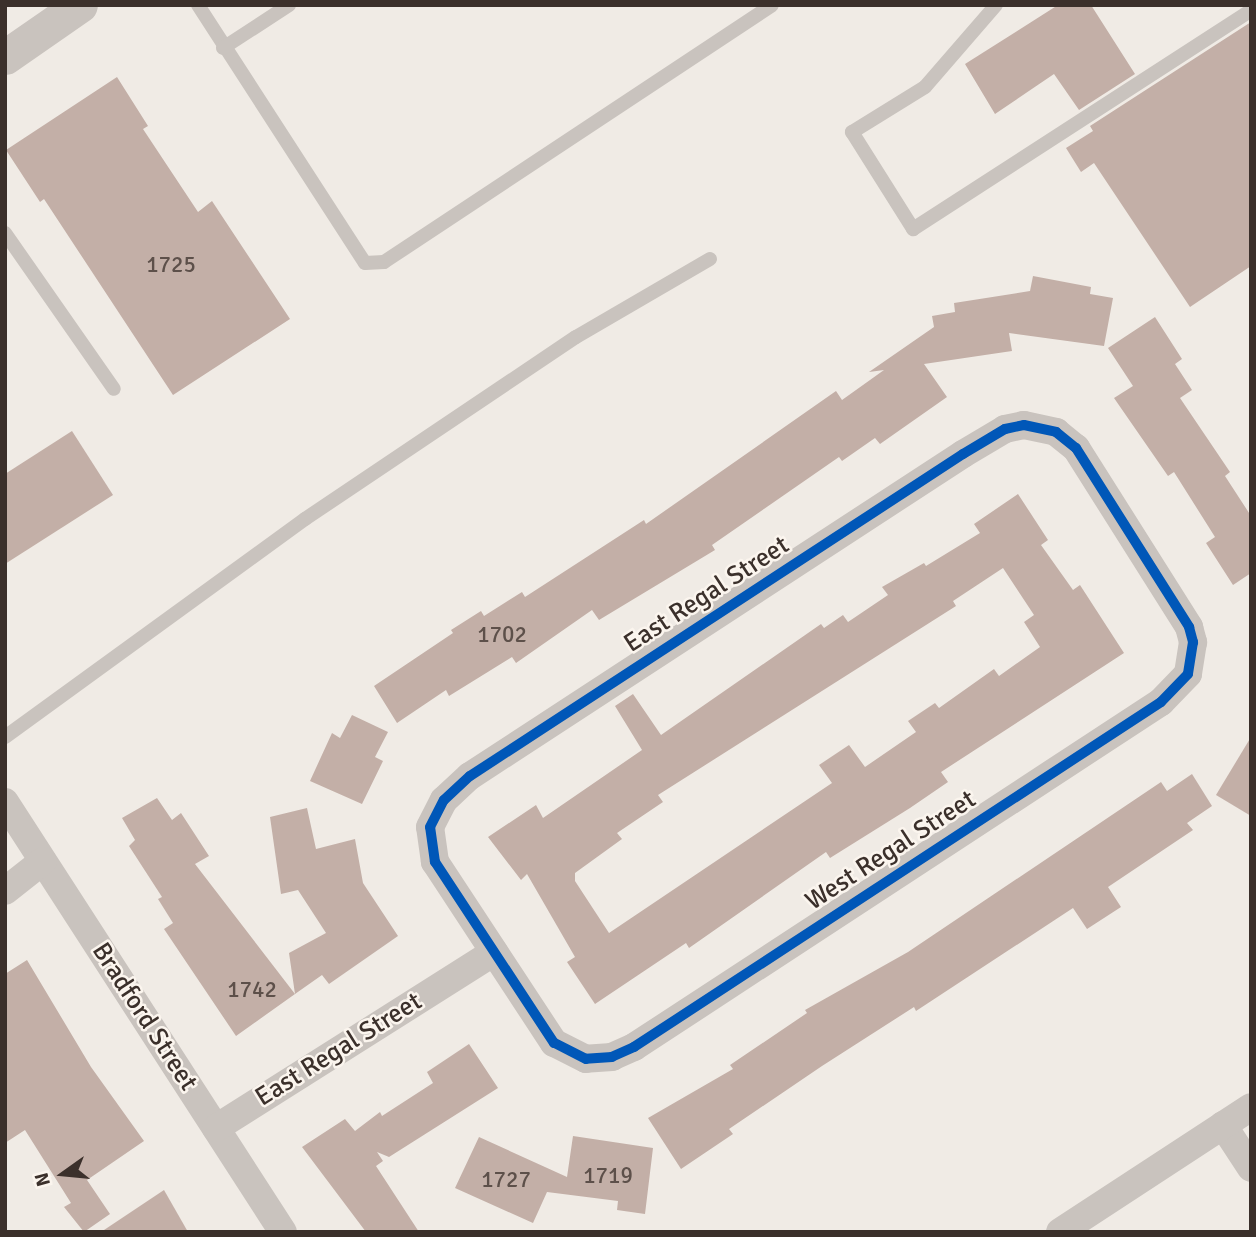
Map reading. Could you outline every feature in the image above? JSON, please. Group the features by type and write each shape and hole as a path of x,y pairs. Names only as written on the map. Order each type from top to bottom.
{"street":[{"path":"5,57 80,5"},
{"name":"East Regal Street","path":"216,1128 494,952 435,862 430,844 436,810 470,776 1005,429 1037,426 1056,432 1076,449 1124,522"},
{"name":"West Regal Street","path":"494,952 554,1043 571,1055 612,1057 646,1040 1161,702 1188,674 1193,642 1189,627 1124,522"},
{"name":"Bradford Street","path":"5,802 283,1232"},
{"path":"5,891 43,861"},
{"path":"1060,1232 1251,1107"},
{"path":"1223,1125 1251,1168"}],"lane":[{"path":"198,5 223,48 365,263 384,262 772,5"},
{"path":"223,48 289,5"},
{"path":"996,5 925,87 852,132 913,229 1251,10"},
{"path":"1239,5 1251,10"},
{"path":"5,233 114,389"},
{"path":"5,737 305,519 576,337 710,259"}],"building":[{"path":"1058,5 1091,5 1135,74 1079,110 1054,74 995,114 965,64"},
{"path":"1251,22 1251,266 1190,307 1094,163 1081,172 1066,148 1093,131 1090,126"},
{"path":"117,77 148,126 143,129 198,212 212,201 290,319 173,395 44,199 40,202 6,150"},
{"path":"1033,276 1091,287 1090,294 1113,298 1104,346 1009,333 1012,351 924,364 947,397 880,444 875,438 842,461 839,457 712,545 715,550 599,620 592,610 516,663 512,657 449,696 446,690 397,723 374,686 453,633 451,630 481,611 484,616 522,592 525,597 644,520 646,524 836,391 842,400 884,370 869,372 934,327 932,316 955,312 954,303 1030,291"},
{"path":"1155,317 1182,359 1175,364 1192,390 1180,398 1230,472 1225,476 1251,516 1251,573 1233,585 1206,543 1215,537 1174,472 1168,476 1114,398 1133,386 1108,348"},
{"path":"72,431 113,495 5,564 5,474"},
{"path":"1018,494 1048,540 1041,545 1073,590 1080,585 1124,653 941,772 948,782 910,808 830,858 826,852 689,948 686,943 595,1004 567,962 575,957 527,874 521,880 488,837 536,805 543,818 642,750 615,706 633,694 661,735 821,624 824,628 843,615 848,622 888,595 882,587 924,563 926,566 980,533 974,524","holes":["1003,568 1034,615 1024,622 1040,647 999,676 994,669 939,708 935,703 908,721 916,732 865,767 849,745 819,765 832,783 609,933 575,881 575,873 622,839 617,833 663,802 658,795 956,606 953,601"]},
{"path":"352,715 388,732 375,757 383,761 362,804 310,781 332,733 340,738"},
{"path":"1251,737 1251,816 1216,795"},
{"path":"1192,774 1212,806 1187,823 1193,830 1108,887 1121,907 1087,929 1073,908 916,1011 914,1007 822,1066 729,1129 733,1134 681,1169 648,1118 733,1069 730,1065 807,1013 805,1010 908,952 1161,782 1167,791"},
{"path":"157,798 172,820 181,813 209,856 195,864 295,994 236,1036 164,929 173,923 158,899 162,897 129,846 135,840 122,818"},
{"path":"307,808 316,849 355,839 363,883 398,936 329,984 322,975 295,994 289,953 326,933 298,890 281,894 270,817"},
{"path":"27,960 91,1067 144,1141 87,1180 110,1214 84,1232 64,1207 71,1203 25,1130 5,1143 5,974"},
{"path":"469,1044 498,1088 389,1157 377,1152 383,1161 376,1166 419,1232 366,1232 302,1147 345,1119 355,1131 380,1112 382,1116 433,1083 427,1072"},
{"path":"573,1136 653,1148 645,1214 617,1210 618,1201 547,1192 533,1223 455,1188 479,1137 567,1177"},
{"path":"164,1190 188,1232 101,1232"}],"cycle path":[{"path":"1024,425 1056,432 1076,448 1189,627 1193,642 1188,674 1161,702 634,1047 612,1057 586,1059 554,1043 435,862 430,827 444,800 470,776 963,454 1005,429 1024,425"}]}
